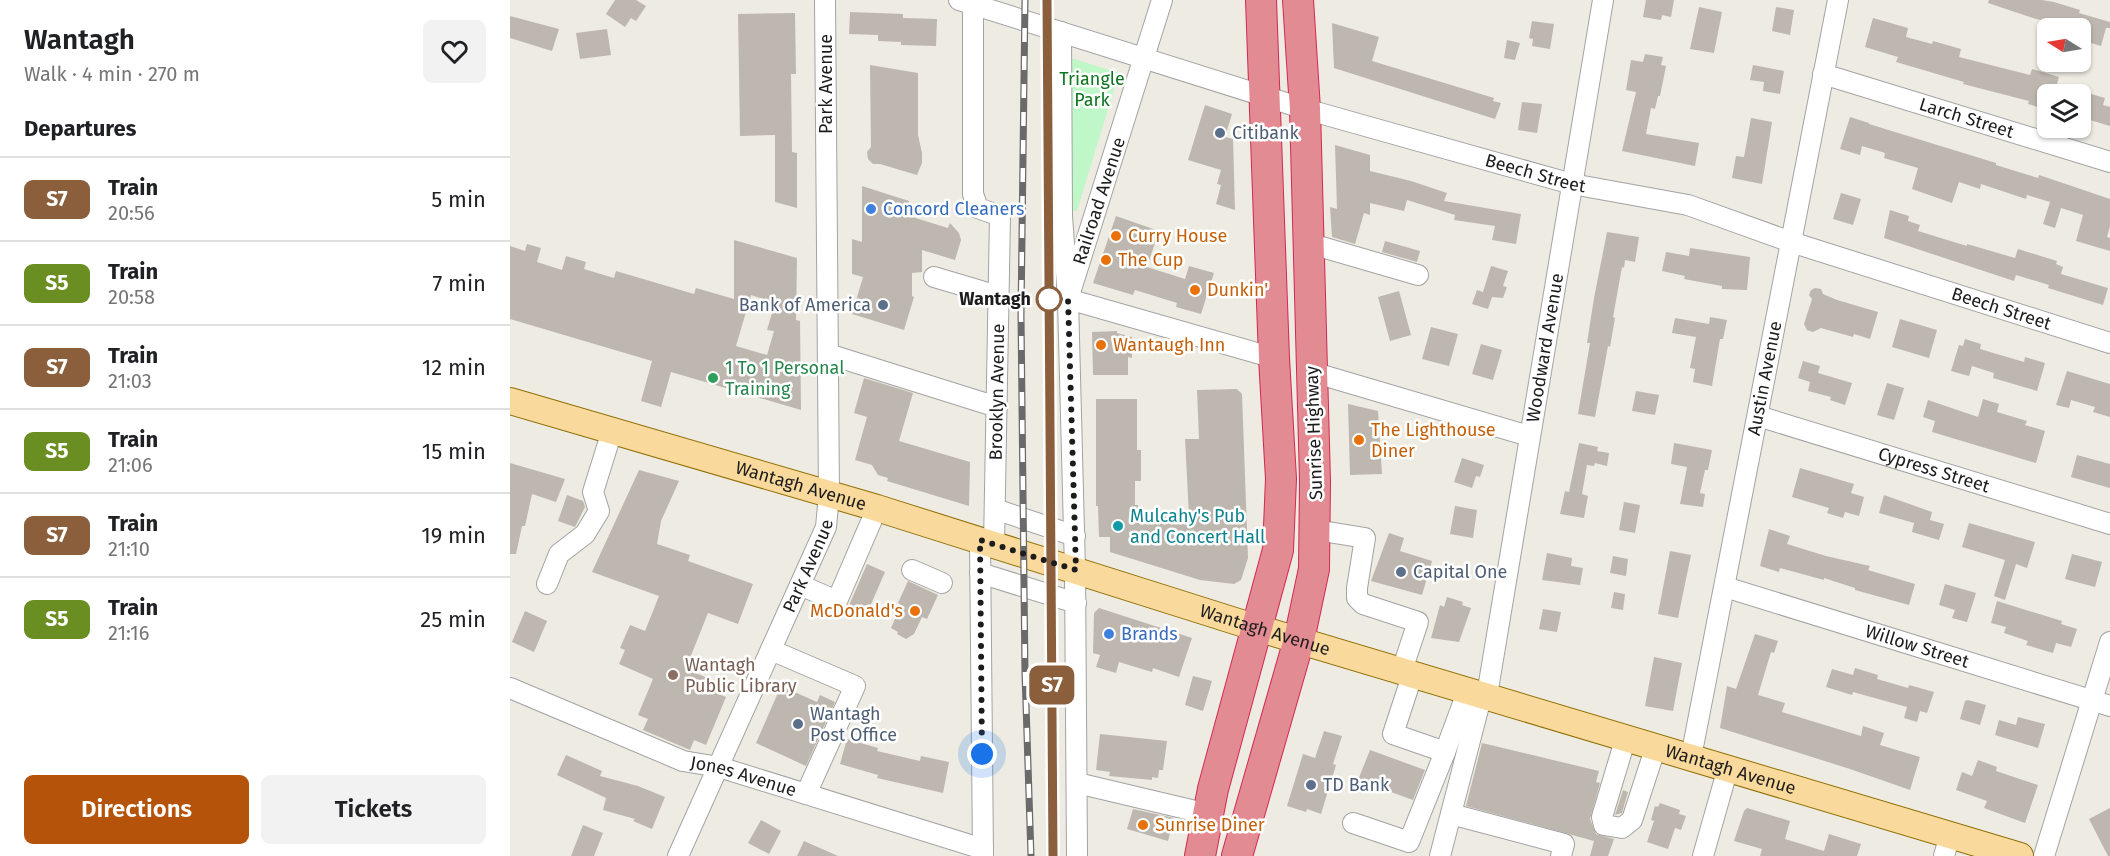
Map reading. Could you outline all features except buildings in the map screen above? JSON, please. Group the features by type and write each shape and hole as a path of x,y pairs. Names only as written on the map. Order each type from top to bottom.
{"highway":[{"name":"Sunrise Highway","path":"1200,856 1213,789 1278,550 1281,479 1274,358 1261,0"},
{"name":"Sunrise Highway","path":"1237,856 1299,640 1314,569 1316,530 1305,109 1298,0"}],"main road":[{"name":"Wantagh Avenue","path":"510,401 877,508 1257,628 1728,768 1947,845 2020,856"}],"street":[{"name":"Park Avenue","path":"678,856 826,527 829,495 825,0"},
{"name":"Railroad Avenue","path":"1068,299 1162,0"},
{"name":"Woodward Avenue","path":"1479,693 1529,436 1603,0"},
{"name":"Austin Avenue","path":"1691,757 1838,0"},
{"name":"Beech Street","path":"966,2 1305,109 1572,184 1688,206 1791,242 2110,343"},
{"name":"Brooklyn Avenue","path":"966,2 973,194 978,208 1000,216 995,509 980,573 983,853"},
{"name":"Railroad Avenue","path":"1061,32 1062,216 1068,299 1076,570 1077,856"},
{"name":"Larch Street","path":"1823,74 2110,162"},
{"path":"1308,243 1418,275"},
{"path":"934,277 998,296"},
{"path":"1068,299 1274,358"},
{"path":"828,354 997,406"},
{"path":"1312,372 1529,436"},
{"name":"Cypress Street","path":"1758,416 2110,524"},
{"path":"547,584 559,554 585,534 599,512 592,492 612,431"},
{"path":"800,585 837,601 877,508"},
{"path":"995,509 1075,536"},
{"path":"1316,530 1365,538 1356,588 1357,598 1363,604 1418,622 1393,734 1445,752"},
{"path":"912,570 942,583"},
{"path":"980,573 1076,603"},
{"name":"Willow Street","path":"1725,587 2101,703"},
{"path":"2044,856 2101,703 2110,642"},
{"path":"771,650 855,686 806,794"},
{"name":"Jones Avenue","path":"510,688 683,761 719,767 983,853"},
{"path":"1353,823 1409,842 1445,752 1479,693"},
{"path":"1440,856 1479,693"},
{"path":"1626,737 1602,817 1604,825 1613,828 1627,826 1632,820 1656,746"},
{"path":"1709,854 1728,768"},
{"path":"1077,783 1208,814"},
{"path":"1451,814 1564,844 1561,856"}],"green space":[{"name":"Triangle Park","path":"1071,58 1119,73 1077,211 1071,211"}],"railway":[{"path":"1025,0 1021,315 1025,674 1031,856"},
{"path":"1047,0 1053,856"}],"train":[{"name":"S7","path":"1047,0 1053,856"}],"place":[{"name":"Citibank","path":"1220,133"},
{"name":"Concord Cleaners","path":"871,209"},
{"name":"Curry House","path":"1116,236"},
{"name":"The Cup","path":"1106,260"},
{"name":"Dunkin'","path":"1195,290"},
{"name":"Wantagh","path":"1049,299"},
{"name":"Bank of America","path":"883,305"},
{"name":"Wantaugh Inn","path":"1101,345"},
{"name":"1 To 1 Personal Training","path":"713,378"},
{"name":"The Lighthouse Diner","path":"1359,440"},
{"name":"Mulcahy's Pub and Concert Hall","path":"1118,526"},
{"name":"Capital One","path":"1401,572"},
{"name":"McDonald's","path":"915,611"},
{"name":"Brands","path":"1109,634"},
{"name":"Wantagh Public Library","path":"673,675"},
{"name":"Wantagh Post Office","path":"798,724"},
{"name":"TD Bank","path":"1311,785"},
{"name":"Sunrise Diner","path":"1143,825"}],"route":[{"path":"982,754 980,540 1076,570 1068,299 1049,299"}]}
